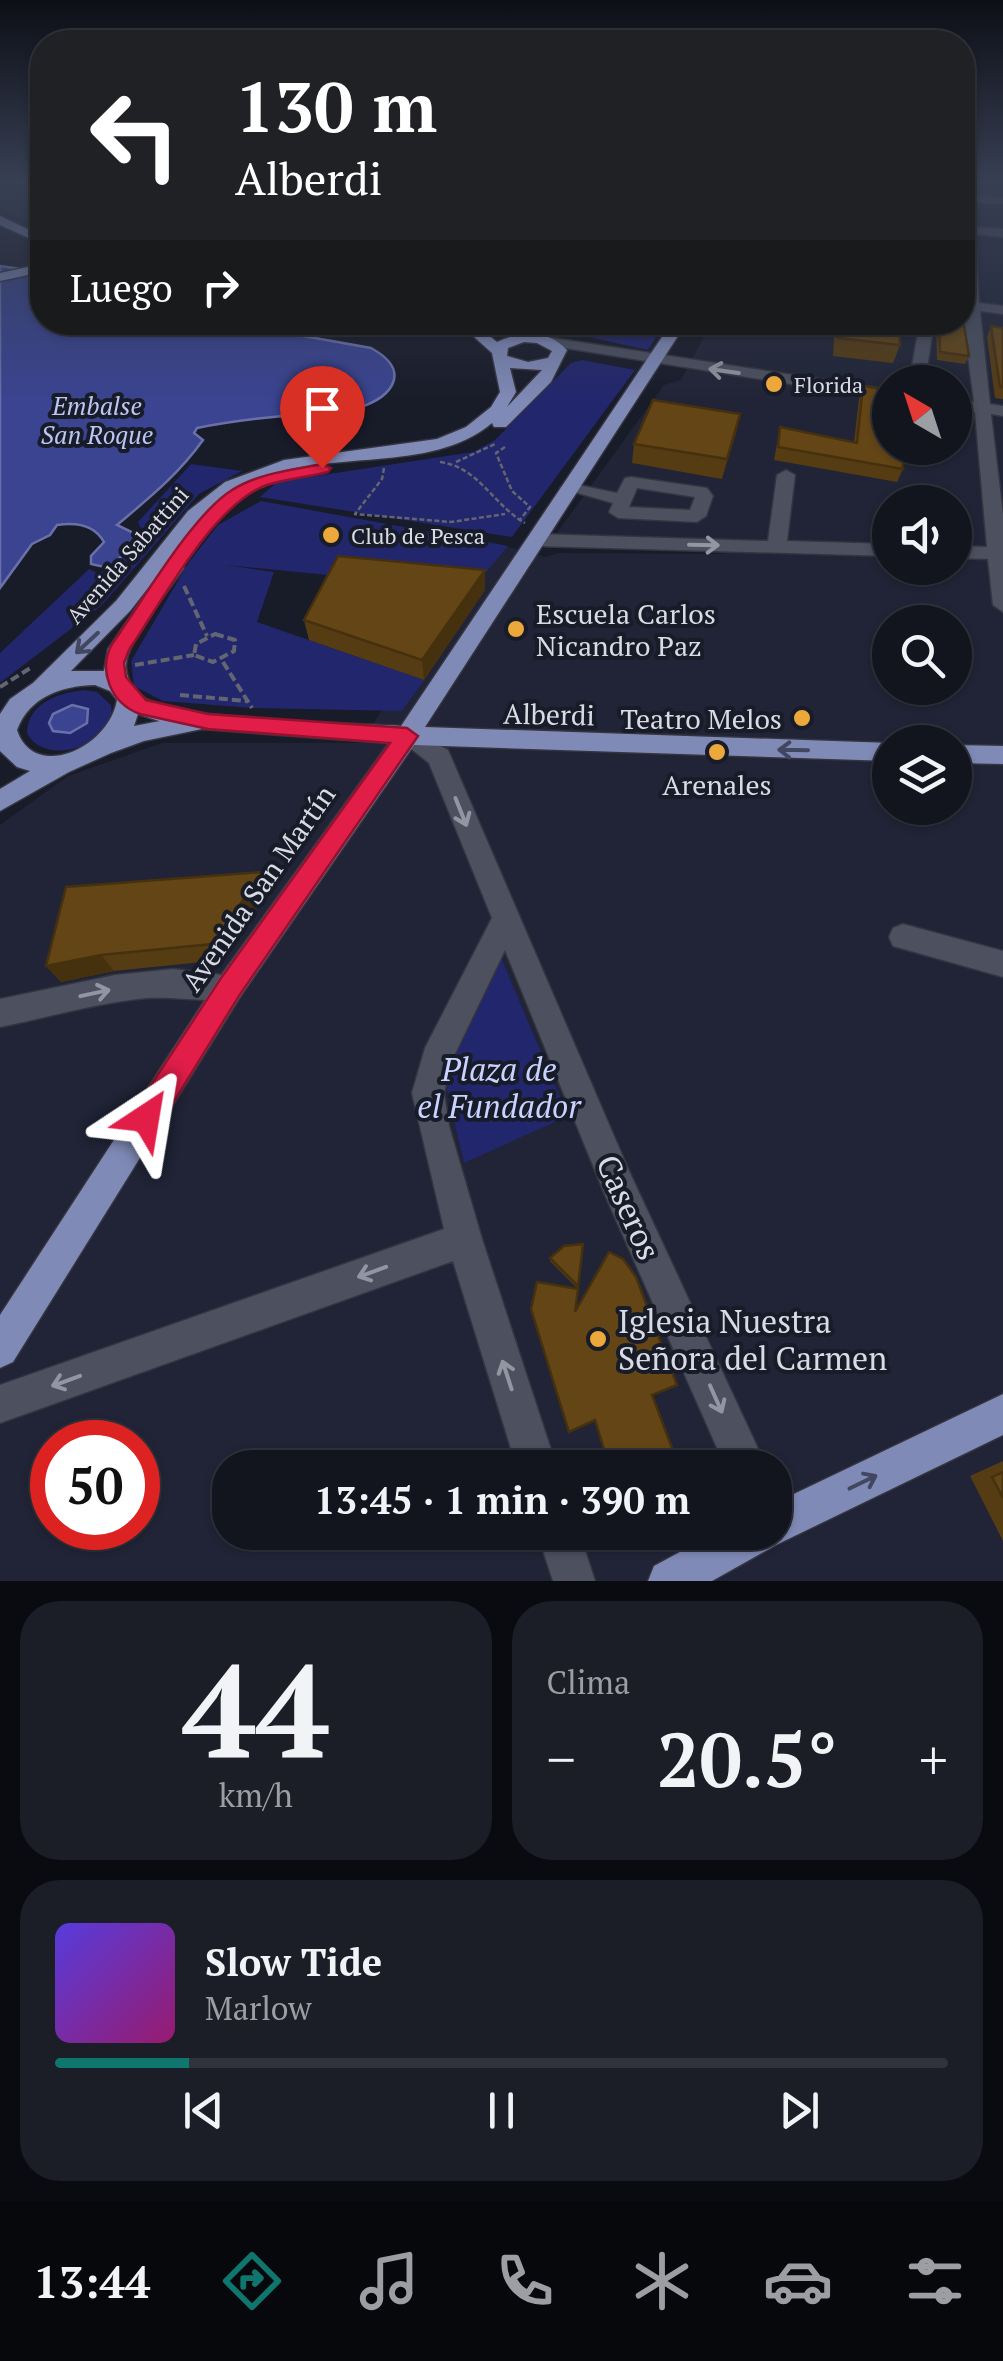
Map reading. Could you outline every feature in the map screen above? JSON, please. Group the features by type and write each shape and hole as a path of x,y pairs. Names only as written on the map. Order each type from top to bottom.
{"main road":[{"path":"0,275 30,269"},
{"path":"480,335 500,355 526,367 548,347"},
{"path":"521,335 548,347"},
{"name":"Avenida San Martín","path":"0,1348 230,987 407,736 672,335"},
{"path":"500,355 512,340 548,347"},
{"name":"Avenida Sabattini","path":"127,696 116,680 114,663 119,648 183,554 223,504 248,487 276,477 388,465 474,444 545,380 548,347"},
{"name":"Avenida Sabattini","path":"36,691 124,606 195,514 218,494 246,478 284,465 440,444 464,436 506,398 508,388 500,355"},
{"path":"0,801 50,768 76,760 106,746 126,723 127,696 96,677 69,678 36,691 3,729 25,760 40,764 76,760"},
{"name":"Alberdi","path":"127,696 140,706 208,722 464,742 872,752"},
{"name":"Alberdi","path":"106,746 141,734 208,722"},
{"path":"972,754 1003,755"},
{"path":"792,1517 1003,1414"},
{"path":"669,1581 727,1550"}],"street":[{"path":"975,308 1003,310"},
{"path":"920,365 925,335"},
{"path":"971,335 1001,554 1003,604"},
{"path":"548,347 872,392"},
{"path":"972,406 1003,411"},
{"path":"777,546 786,474"},
{"path":"631,482 664,486 704,496 695,517 618,512 631,482"},
{"path":"659,544 664,486"},
{"path":"569,488 622,500"},
{"path":"540,535 659,544 872,549"},
{"path":"972,553 1001,554"},
{"name":"Caseros","path":"407,736 439,757 617,1183 739,1450"},
{"path":"506,921 436,1059 428,1092 433,1126 464,1239 531,1450"},
{"path":"903,937 1003,964"},
{"path":"0,1013 116,989 194,980 230,987"},
{"path":"0,1404 464,1239"},
{"path":"564,1550 574,1581"}],"path":[{"path":"440,462 456,462 495,444"},
{"path":"505,447 496,453 512,491 530,507 519,521"},
{"path":"456,462 475,474 505,514 540,535"},
{"path":"388,465 382,479 354,514 450,522 505,514"},
{"path":"180,577 207,636"},
{"path":"223,634 234,640 234,651 222,660 204,662 194,656 196,644 207,636 223,634"},
{"path":"222,660 252,708"}],"shaded area":[{"path":"975,254 1003,254 1003,1581 0,1581 0,825 68,776 162,743 361,743 381,711 423,680 309,640 342,576 401,582 438,528 546,557 557,553 730,554 551,541 664,385 681,380 705,335 975,335"}],"green space":[{"path":"580,335 657,335 648,350"},
{"path":"582,360 635,370 512,537 260,497 277,482 473,452 495,440 571,363"},
{"path":"191,464 242,471 199,494 101,606 0,683 0,653 89,569 99,574 143,533 138,522"},
{"path":"261,501 508,546 472,589 225,565 274,572 257,622 424,680 402,711 252,708 163,701 134,686 131,661 189,562 218,525"},
{"path":"84,690 97,692 111,705 110,719 103,731 78,747 64,750 36,744 27,733 39,707 55,697"},
{"name":"Plaza de el Fundador","path":"501,958 568,1116 464,1163 446,1086 453,1052"}],"water":[{"name":"Embalse San Roque","path":"0,266 30,270 30,335 298,335 371,348 391,365 394,373 389,390 371,403 351,410 197,428 194,433 203,440 193,453 163,486 117,525 142,537 109,568 91,564 91,556 104,542 95,531 78,524 57,525 50,535 32,544 0,588"},
{"path":"72,705 88,709 87,723 70,733 53,731 49,723 53,714"}],"building":[{"path":"991,326 1003,328 1003,387 1000,387"},
{"path":"900,335 900,345 838,338"},
{"path":"939,335 966,335 969,356 940,352"},
{"path":"863,386 872,387 872,464 778,447 780,427 857,443"},
{"path":"653,400 740,414 727,459 634,444"},
{"path":"338,556 485,570 422,660 304,620"},
{"path":"263,872 212,944 101,955 46,966 66,887"},
{"path":"583,1244 578,1286 550,1258 564,1246"},
{"name":"Iglesia Nuestra Señora del Carmen","path":"609,1252 623,1259 636,1277 677,1385 652,1395 673,1450 604,1450 595,1420 569,1432 531,1309 537,1282 578,1289 575,1312"},
{"path":"1003,1472 1003,1498 992,1477"}],"place":[{"name":"Florida","path":"774,384"},
{"name":"Club de Pesca","path":"331,535"},
{"name":"Escuela Carlos Nicandro Paz","path":"516,629"},
{"name":"Teatro Melos","path":"802,718"},
{"name":"Arenales","path":"717,752"},
{"name":"Iglesia Nuestra Señora del Carmen","path":"598,1339"}],"route":[{"path":"146,1118 230,987 407,736 208,722 140,706 129,699 116,680 114,663 119,648 183,554 223,504 262,482 322,468"}]}
